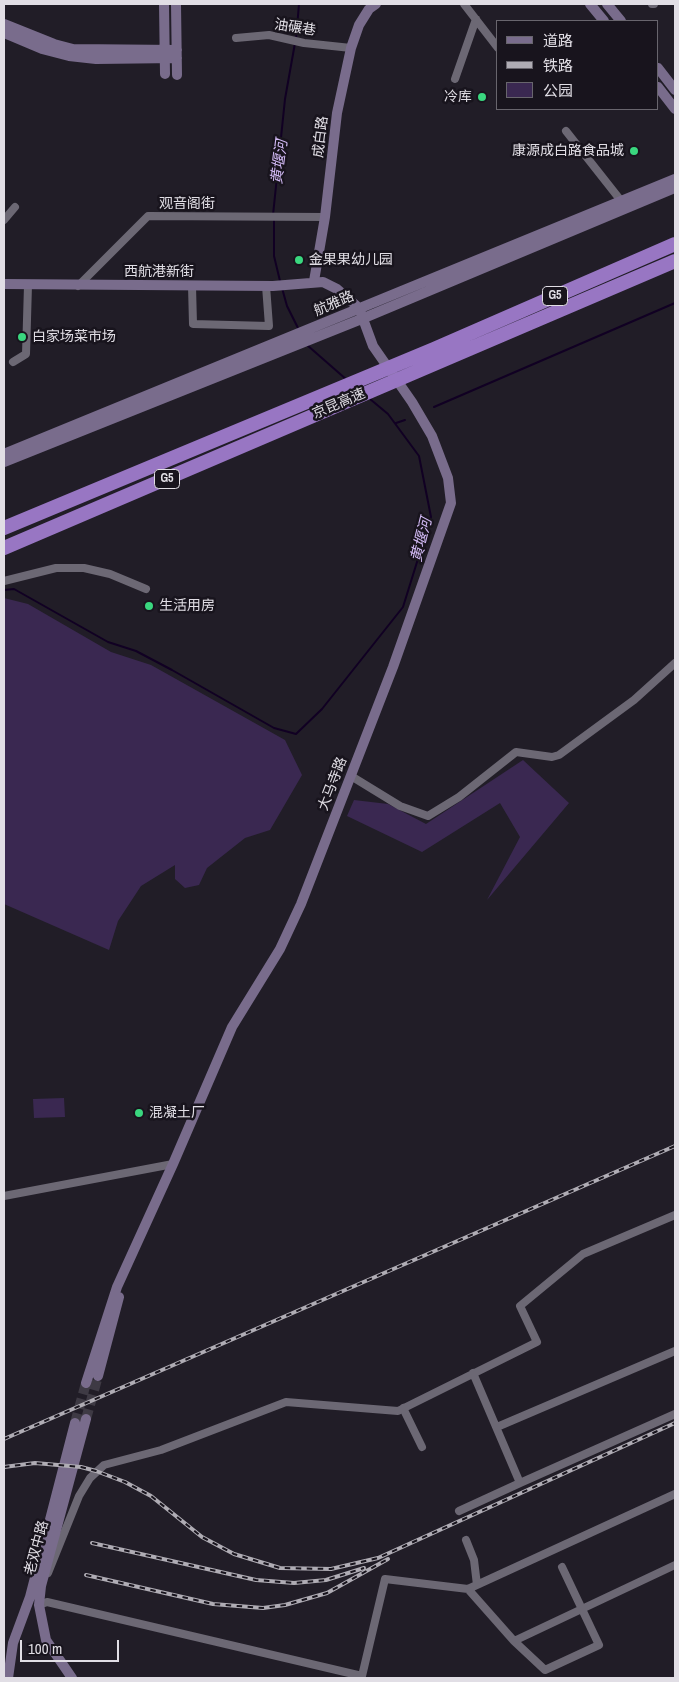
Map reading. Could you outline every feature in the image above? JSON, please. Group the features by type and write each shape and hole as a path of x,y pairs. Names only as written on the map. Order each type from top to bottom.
{"highway":[{"name":"京昆高速","path":"4,548 330,409 437,355 675,244"},
{"name":"京昆高速","path":"4,528 324,394 437,355 675,261"}],"street":[{"path":"164,4 165,74"},
{"path":"176,4 177,75"},
{"name":"成白路","path":"314,281 325,217 337,114 351,48 359,25 370,9 376,4"},
{"path":"464,4 497,47"},
{"path":"590,4 603,20"},
{"path":"607,4 620,20"},
{"path":"455,78 476,19"},
{"path":"4,24 54,44 73,49 165,55"},
{"path":"4,33 42,49 69,56 96,59 177,54"},
{"name":"油碾巷","path":"236,38 270,36 288,41 351,48"},
{"path":"659,69 675,90"},
{"path":"659,88 675,109"},
{"path":"566,131 622,202"},
{"name":"航雅路","path":"4,462 675,180"},
{"name":"航雅路","path":"361,313 675,188"},
{"path":"4,220 15,207"},
{"name":"观音阁街","path":"78,286 148,216 325,217"},
{"path":"314,281 323,282 337,289 361,313"},
{"name":"西航港新街","path":"4,284 269,286 292,285 314,281"},
{"path":"12,362 26,354 28,285"},
{"path":"192,286 193,324 270,326 269,286"},
{"name":"大马寺路","path":"174,1164 232,1028 280,949 301,904 392,667 451,503 448,478 432,436 412,402 373,346 361,313"},
{"name":"航雅路","path":"4,454 295,341"},
{"path":"4,581 56,568 84,568 110,574 146,589"},
{"path":"350,776 400,806 428,816 459,797 516,752 552,757 558,755 634,700 675,663"},
{"path":"4,1196 174,1164"},
{"path":"86,1383 106,1316 128,1262 174,1164"},
{"path":"41,1586 79,1496 90,1478 104,1465 161,1450 286,1402 398,1411 537,1342 520,1306 583,1254 675,1215"},
{"path":"98,1376 128,1262"},
{"path":"497,1427 675,1352"},
{"path":"473,1373 520,1482"},
{"path":"403,1408 422,1447"},
{"path":"459,1512 520,1482 675,1414"},
{"name":"老双中路","path":"72,1678 46,1640 38,1605 41,1586 86,1419"},
{"name":"老双中路","path":"8,1678 13,1643 28,1603 75,1423"},
{"path":"38,1605 47,1602 362,1676 385,1579 468,1589 675,1494"},
{"path":"466,1540 474,1560 477,1585"},
{"path":"514,1641 675,1565"},
{"path":"468,1589 514,1641 545,1670 599,1646 562,1567"}],"green space":[{"path":"4,598 28,604 111,652 151,665 285,740 302,775 270,830 245,838 207,868 199,885 185,888 175,879 175,865 141,886 118,921 109,950 4,904"},
{"path":"523,760 569,803 487,900 520,837 500,803 422,852 347,816 354,800 388,804 426,824"},
{"path":"64,1098 65,1117 34,1118 33,1099"}],"waterway":[{"name":"黄堰河","path":"296,39 299,4"},
{"name":"黄堰河","path":"273,215 285,99 295,43"},
{"name":"黄堰河","path":"274,219 274,256 280,281"},
{"name":"黄堰河","path":"282,288 287,306 299,330"},
{"path":"434,407 675,303"},
{"name":"黄堰河","path":"307,345 347,380"},
{"name":"黄堰河","path":"4,590 14,589 108,642 136,651 172,670 274,728 296,734 322,709 403,607 431,517 419,456 388,414 370,399"},
{"path":"396,423 405,420"}],"tunnel":[{"path":"86,1419 98,1376"},
{"path":"75,1423 86,1383"}],"railway":[{"path":"4,1439 675,1146"},
{"path":"4,1467 35,1463 81,1467 96,1471 125,1482 151,1496 202,1537 234,1554 280,1568 331,1569 378,1558 675,1423"},
{"path":"92,1543 256,1580 294,1583 326,1580 364,1568"},
{"path":"86,1575 213,1604 263,1608 285,1605 327,1593 388,1559"}],"place":[{"name":"冷库","path":"482,97"},
{"name":"康源成白路食品城","path":"634,151"},
{"name":"金果果幼儿园","path":"299,260"},
{"name":"白家场菜市场","path":"22,337"},
{"name":"生活用房","path":"149,606"},
{"name":"混凝土厂","path":"139,1113"}]}
